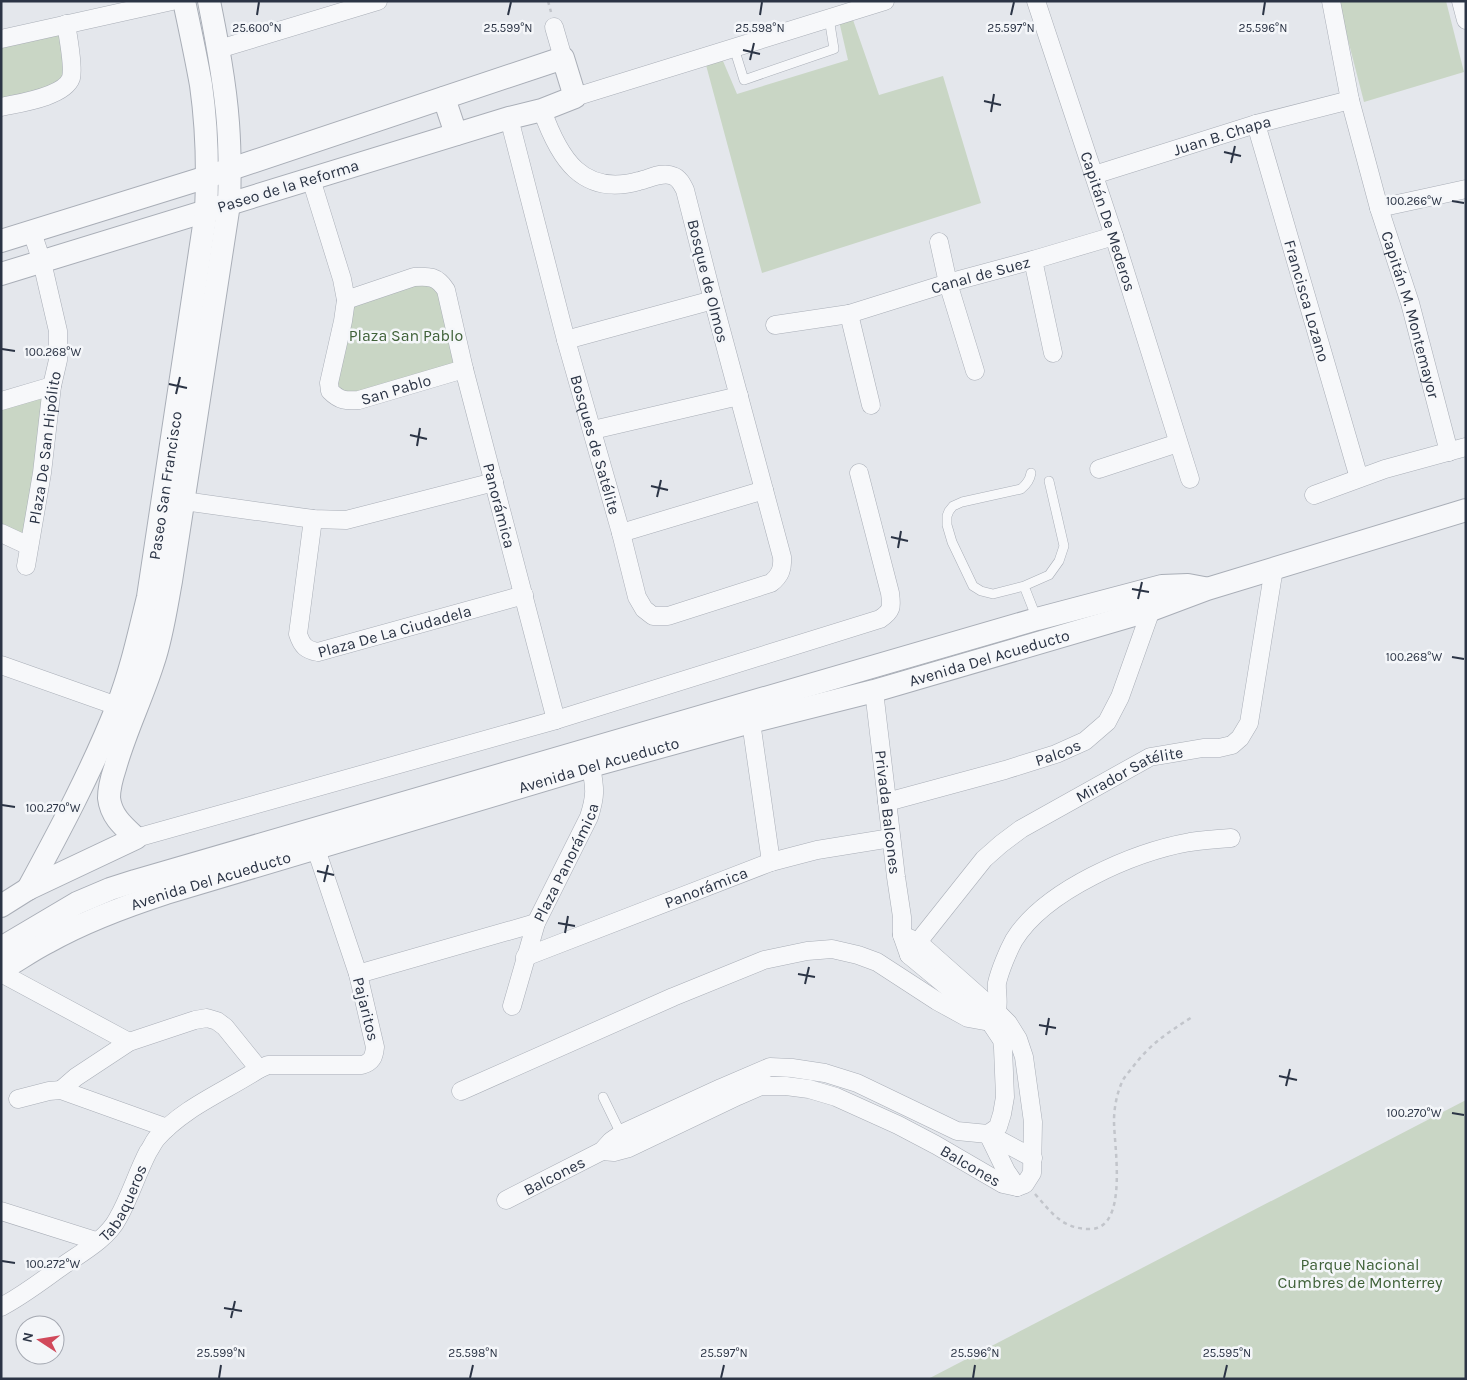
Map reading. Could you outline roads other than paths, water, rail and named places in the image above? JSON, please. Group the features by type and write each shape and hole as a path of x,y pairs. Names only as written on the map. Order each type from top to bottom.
{"street":[{"path":"1,39 172,1"},
{"name":"Paseo San Francisco","path":"28,889 85,781 117,706 133,659 148,596 206,212 207,177 201,85 184,1"},
{"name":"Paseo San Francisco","path":"136,838 119,823 112,811 109,796 120,749 154,661 172,581 229,204 228,122 219,49 209,1"},
{"path":"219,49 347,5 378,1"},
{"path":"554,27 575,97 884,1"},
{"name":"Capitán De Mederos","path":"1036,1 1114,236 1190,479"},
{"name":"Capitán M. Montemayor","path":"1331,1 1350,100 1379,208 1410,303 1449,452"},
{"path":"1461,1 1466,20"},
{"path":"1,107 53,94 65,87 71,78 72,68 66,24"},
{"name":"Paseo de la Reforma","path":"1,241 230,170 563,58"},
{"name":"Paseo de la Reforma","path":"1,274 456,134 542,110 575,97"},
{"path":"444,98 456,134"},
{"name":"Juan B. Chapa","path":"1094,175 1256,124 1350,100"},
{"name":"Bosque de Olmos","path":"542,110 558,147 574,170 591,181 609,185 625,185 664,174 672,175 679,180 685,190 712,300 782,557"},
{"name":"Bosques de Satélite","path":"510,118 566,340 593,430 637,597 644,609 653,616 668,616 771,583 779,577 783,567 782,557"},
{"name":"Francisca Lozano","path":"1256,124 1359,478"},
{"path":"311,179 342,279 346,300"},
{"path":"1379,208 1466,189"},
{"name":"Plaza De San Hipólito","path":"26,566 42,473 52,386 58,360 58,331 42,262 32,232"},
{"name":"Canal de Suez","path":"775,325 849,314 948,283 1114,236"},
{"path":"939,242 948,283 975,372"},
{"path":"1033,260 1053,353"},
{"name":"Panorámica","path":"346,300 414,277 425,276 434,278 441,282 446,290 464,369 556,720"},
{"name":"San Pablo","path":"346,300 329,383 330,392 337,398 346,401 359,400 464,369"},
{"path":"566,340 712,300"},
{"path":"849,314 871,406"},
{"path":"1,401 52,386"},
{"path":"593,430 739,396"},
{"path":"1099,469 1178,443"},
{"path":"1314,495 1385,469 1466,447"},
{"path":"1,906 28,889 136,838 556,720 880,619 888,613 892,605 859,473"},
{"path":"184,501 313,520 346,520 494,482"},
{"path":"621,533 764,490"},
{"name":"Avenida Del Acueducto","path":"1,971 48,941 124,907 166,893 592,766 751,722 874,691 1150,610 1207,589 1466,510"},
{"name":"Plaza De La Ciudadela","path":"313,520 298,634 302,645 310,650 318,652 524,595"},
{"path":"1,533 29,546"},
{"name":"Mirador Satélite","path":"910,944 984,859 1021,829 1150,757 1203,748 1219,748 1232,745 1240,738 1249,723 1274,568"},
{"name":"Avenida Del Acueducto","path":"1,948 77,903 135,881 1037,619 1162,586 1188,585 1207,589"},
{"name":"Palcos","path":"887,802 1005,770 1056,754 1085,740 1108,722 1120,697 1150,610"},
{"path":"1,665 117,706"},
{"name":"Privada Balcones","path":"874,691 902,917 910,944"},
{"path":"751,722 771,862"},
{"name":"Plaza Panorámica","path":"512,1006 536,923 589,816 594,801 595,788 592,766"},
{"name":"Panorámica","path":"525,957 771,862 817,850 891,838"},
{"path":"910,944 993,1017 1008,1023 1018,1039 1024,1057 1033,1122 1032,1173 1021,1185 1006,1171 988,1134 998,1127 1005,1097 1002,1040 993,1017 998,983 1014,940 1039,912 1057,898 1094,875 1135,858 1190,842 1231,838"},
{"name":"Pajaritos","path":"259,1069 268,1065 286,1064 362,1065 368,1064 375,1055 375,1047 358,974 316,848"},
{"path":"358,974 536,923"},
{"path":"461,1090 672,997 764,960 807,950 832,949 858,955 877,962 968,1018 993,1017"},
{"path":"1,971 129,1042"},
{"path":"62,1090 76,1077 129,1042 194,1020 208,1018 218,1021 226,1027 259,1069"},
{"name":"Balcones","path":"506,1200 602,1151 611,1141 622,1134 770,1067 825,1073 857,1083 957,1130 988,1134 1033,1158"},
{"name":"Tabaqueros","path":"1,1211 96,1241 118,1219 144,1159 155,1140 192,1107 259,1069"},
{"name":"Balcones","path":"602,1151 614,1152 629,1148 761,1086 786,1086 809,1089 836,1097 906,1129 1003,1184 1021,1185"},
{"path":"18,1099 49,1091 62,1090 168,1128"},
{"path":"1,1306 13,1301 96,1241"}],"lane":[{"path":"734,48 744,80 834,49 829,18"},
{"path":"1031,472 1030,479 1021,489 962,502 953,506 947,516 947,525 952,542 973,586 981,591 993,594 1024,586 1049,575 1059,562 1064,546 1048,481"},
{"path":"1024,586 1037,619"},
{"path":"603,1097 622,1134"}],"park label":[{"name":"Plaza San Pablo","path":"406,335"},
{"name":"Parque Nacional Cumbres de Monterrey","path":"1360,1273"}]}
